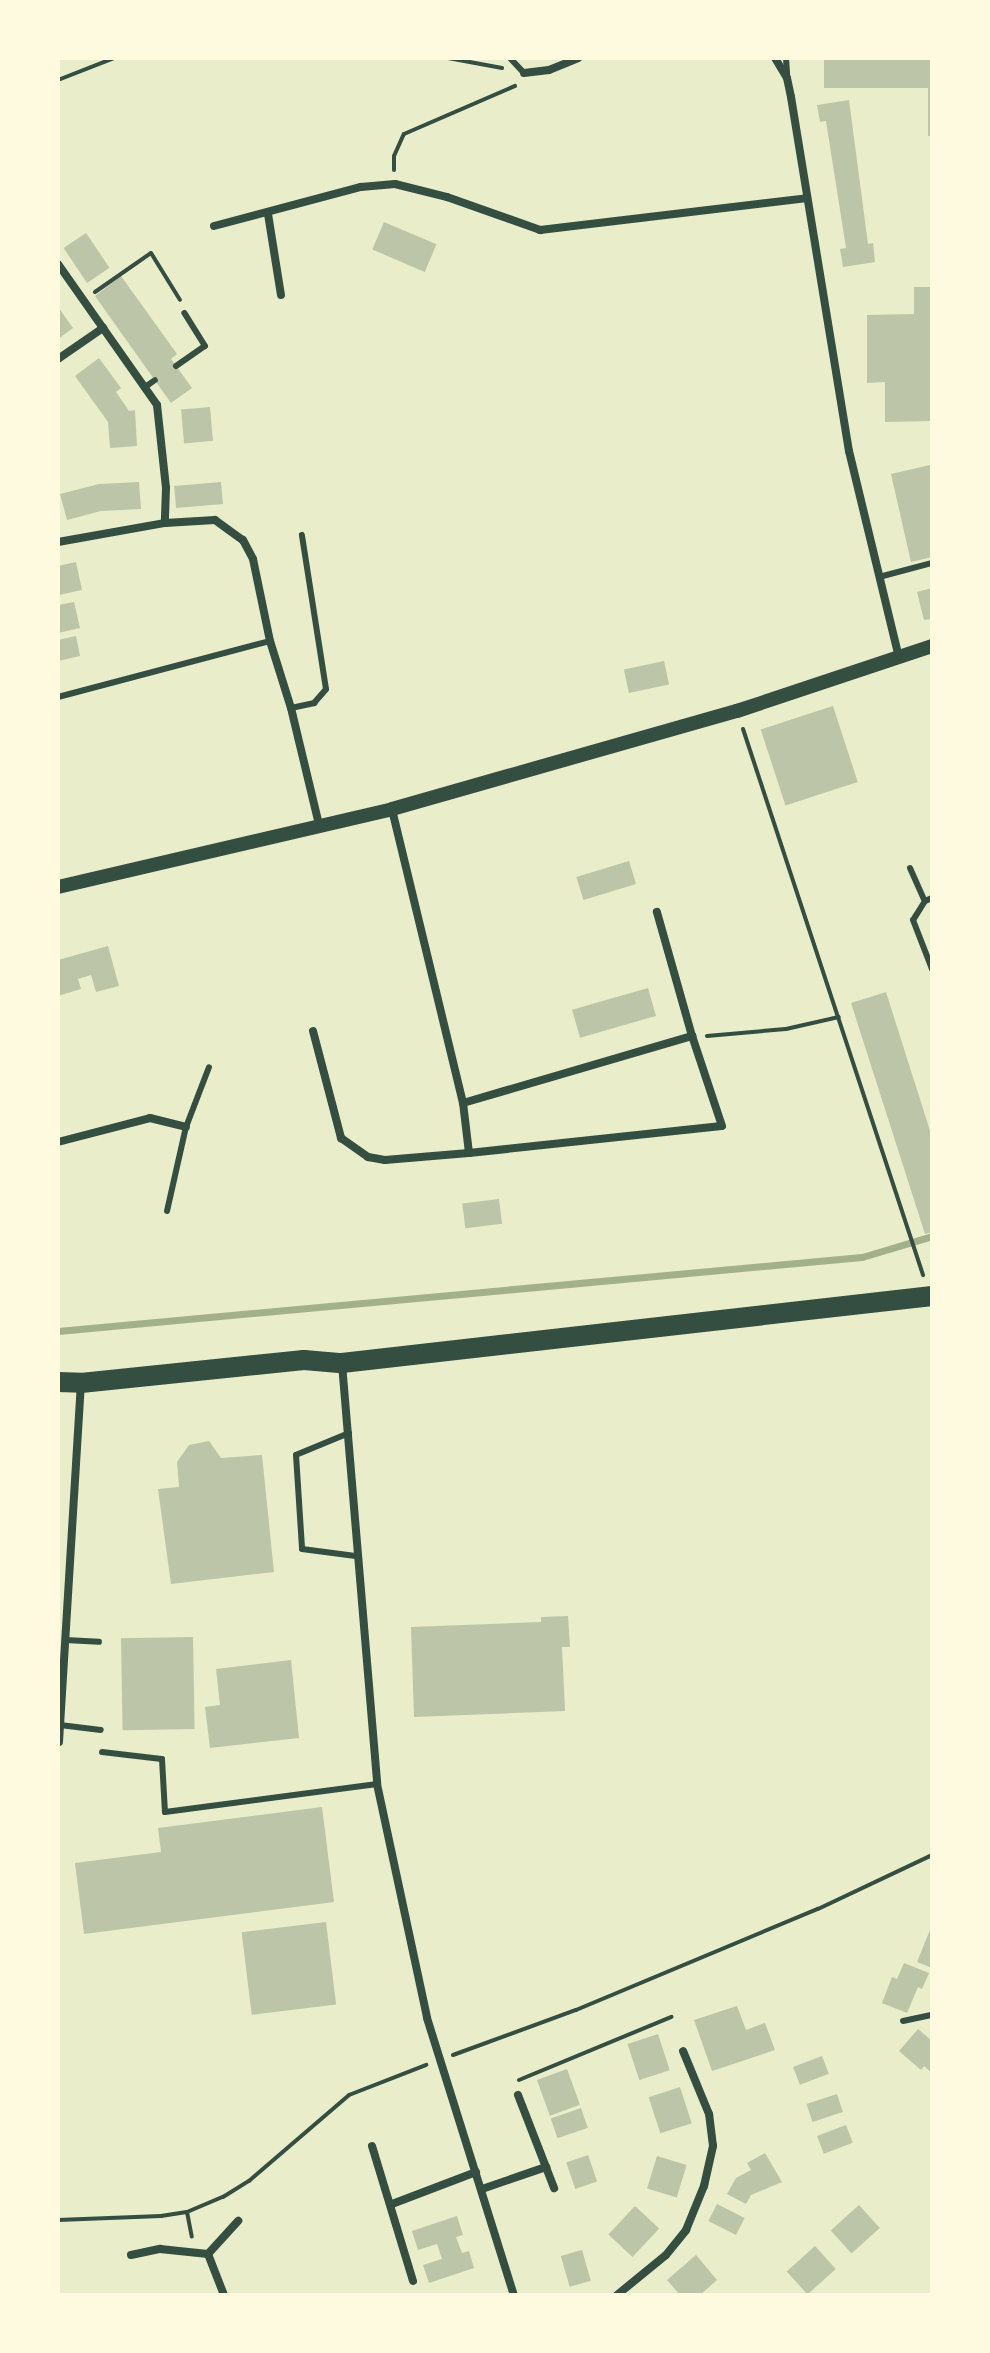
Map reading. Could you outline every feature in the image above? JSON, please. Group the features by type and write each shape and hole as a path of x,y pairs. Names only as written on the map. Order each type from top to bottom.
{"main road":[{"path":"58,1382 81,1383 304,1360 342,1363 932,1296"}],"street":[{"path":"524,73 549,70 578,58"},
{"path":"775,58 787,78 791,97 849,451 899,658"},
{"path":"214,226 361,187 395,184 447,197 540,230 807,198"},
{"path":"268,214 281,295"},
{"path":"58,264 157,405 166,488 165,523"},
{"path":"58,359 103,328"},
{"path":"58,542 165,523 215,520 243,540 253,559 270,641 291,708 319,825"},
{"path":"58,887 392,809 737,711 932,648"},
{"path":"392,809 463,1103 469,1153"},
{"path":"313,1031 341,1138 368,1157 385,1160 469,1153 722,1126 692,1036 657,912"},
{"path":"463,1103 692,1036"},
{"path":"58,1142 150,1118 186,1127"},
{"path":"342,1363 377,1784 427,2018 514,2295"},
{"path":"59,1742 60,1680 81,1383"},
{"path":"617,2295 666,2255 686,2230 704,2186 713,2146 709,2114 683,2051"},
{"path":"518,2095 554,2188"},
{"path":"372,2146 413,2281"},
{"path":"482,2189 546,2167"},
{"path":"392,2204 476,2172"},
{"path":"208,2254 238,2221"},
{"path":"131,2255 160,2249 208,2254"},
{"path":"208,2254 224,2295"}],"lane":[{"path":"510,58 524,73"},
{"path":"786,58 787,78"},
{"path":"176,366 205,346 184,313"},
{"path":"145,387 155,380"},
{"path":"291,708 314,703 326,689 302,535"},
{"path":"879,577 932,563"},
{"path":"58,697 270,641"},
{"path":"910,868 928,900 913,920 932,969"},
{"path":"167,1211 186,1127 209,1067"},
{"path":"349,1433 296,1455 302,1549 356,1556"},
{"path":"65,1640 99,1642"},
{"path":"60,1725 101,1730"},
{"path":"102,1752 162,1759 165,1812 377,1784"},
{"path":"903,2021 932,2015"}],"path":[{"path":"58,80 114,58"},
{"path":"448,58 524,73"},
{"path":"395,184 394,156 404,134 549,70"},
{"path":"84,300 151,253 185,308 184,313"},
{"path":"737,711 917,1257"},
{"path":"692,1036 786,1029 839,1017"},
{"path":"58,2220 187,2212 223,2197 249,2181 349,2095 576,2010 818,1909 932,1855"},
{"path":"518,2095 515,2081 671,2017"},
{"path":"187,2212 191,2236 208,2254"}],"building":[{"path":"824,58 932,58 932,136 928,136 928,88 824,88"},
{"path":"849,100 868,244 873,243 875,262 843,267 840,249 846,248 826,121 820,122 817,105"},
{"path":"384,222 436,244 425,272 372,250"},
{"path":"86,233 109,268 87,283 64,248"},
{"path":"121,276 177,354 171,359 192,388 171,403 95,296"},
{"path":"914,287 932,287 932,421 885,422 885,382 867,383 867,315 914,314"},
{"path":"58,307 73,328 58,339"},
{"path":"99,358 121,388 116,392 129,411 135,410 137,446 110,448 108,422 75,376"},
{"path":"210,407 213,441 184,443 181,410"},
{"path":"930,465 932,557 911,562 891,474"},
{"path":"139,482 141,509 101,511 67,520 60,494 99,484"},
{"path":"221,482 223,504 176,508 174,486"},
{"path":"76,562 82,590 59,595 58,566"},
{"path":"932,588 932,619 924,620 917,592"},
{"path":"74,602 80,628 58,633 58,605"},
{"path":"76,636 80,656 58,661 58,640"},
{"path":"664,661 669,684 629,693 624,670"},
{"path":"833,706 858,782 785,806 761,729"},
{"path":"629,861 636,884 583,900 576,877"},
{"path":"108,946 119,986 96,992 91,975 78,979 81,989 58,996 58,960"},
{"path":"648,988 656,1016 580,1038 572,1010"},
{"path":"886,992 932,1137 932,1232 925,1234 851,1003"},
{"path":"499,1199 502,1224 465,1228 462,1204"},
{"path":"209,1441 221,1458 262,1455 274,1572 171,1584 158,1489 179,1487 177,1462 189,1445"},
{"path":"568,1616 570,1647 562,1647 565,1711 414,1717 411,1627 541,1622 541,1617"},
{"path":"193,1637 195,1729 123,1730 121,1638"},
{"path":"291,1660 299,1738 210,1748 205,1707 220,1705 216,1669"},
{"path":"322,1807 334,1902 84,1934 75,1863 161,1852 158,1828"},
{"path":"326,1922 336,2004 252,2015 242,1932"},
{"path":"932,1925 932,1968 917,1962"},
{"path":"904,1963 929,1973 922,1989 918,1987 907,2013 882,2003 892,1977 897,1979"},
{"path":"737,2006 746,2030 765,2023 775,2050 712,2071 694,2020"},
{"path":"918,2029 932,2041 932,2073 924,2066 921,2070 899,2051"},
{"path":"658,2034 670,2070 639,2080 628,2044"},
{"path":"822,2056 829,2074 800,2085 793,2067"},
{"path":"567,2069 580,2105 550,2116 537,2080"},
{"path":"680,2087 692,2123 660,2133 649,2097"},
{"path":"837,2094 843,2112 812,2122 807,2104"},
{"path":"581,2108 588,2128 558,2138 551,2118"},
{"path":"846,2125 853,2143 824,2154 817,2136"},
{"path":"765,2153 782,2182 751,2195 746,2204 727,2194 736,2178 751,2170 747,2163"},
{"path":"588,2155 597,2181 575,2189 566,2162"},
{"path":"657,2156 687,2165 677,2198 647,2189"},
{"path":"717,2204 745,2218 736,2235 708,2221"},
{"path":"859,2205 880,2228 852,2253 831,2230"},
{"path":"635,2206 659,2229 633,2257 608,2235"},
{"path":"457,2216 463,2235 456,2237 462,2253 469,2251 474,2268 429,2283 423,2265 442,2259 437,2244 418,2250 412,2231"},
{"path":"815,2246 836,2269 808,2294 787,2271"},
{"path":"582,2250 591,2281 570,2287 561,2256"},
{"path":"696,2255 717,2280 700,2295 680,2295 667,2280"}],"waterway":[{"path":"58,1331 862,1257 932,1236"}]}
